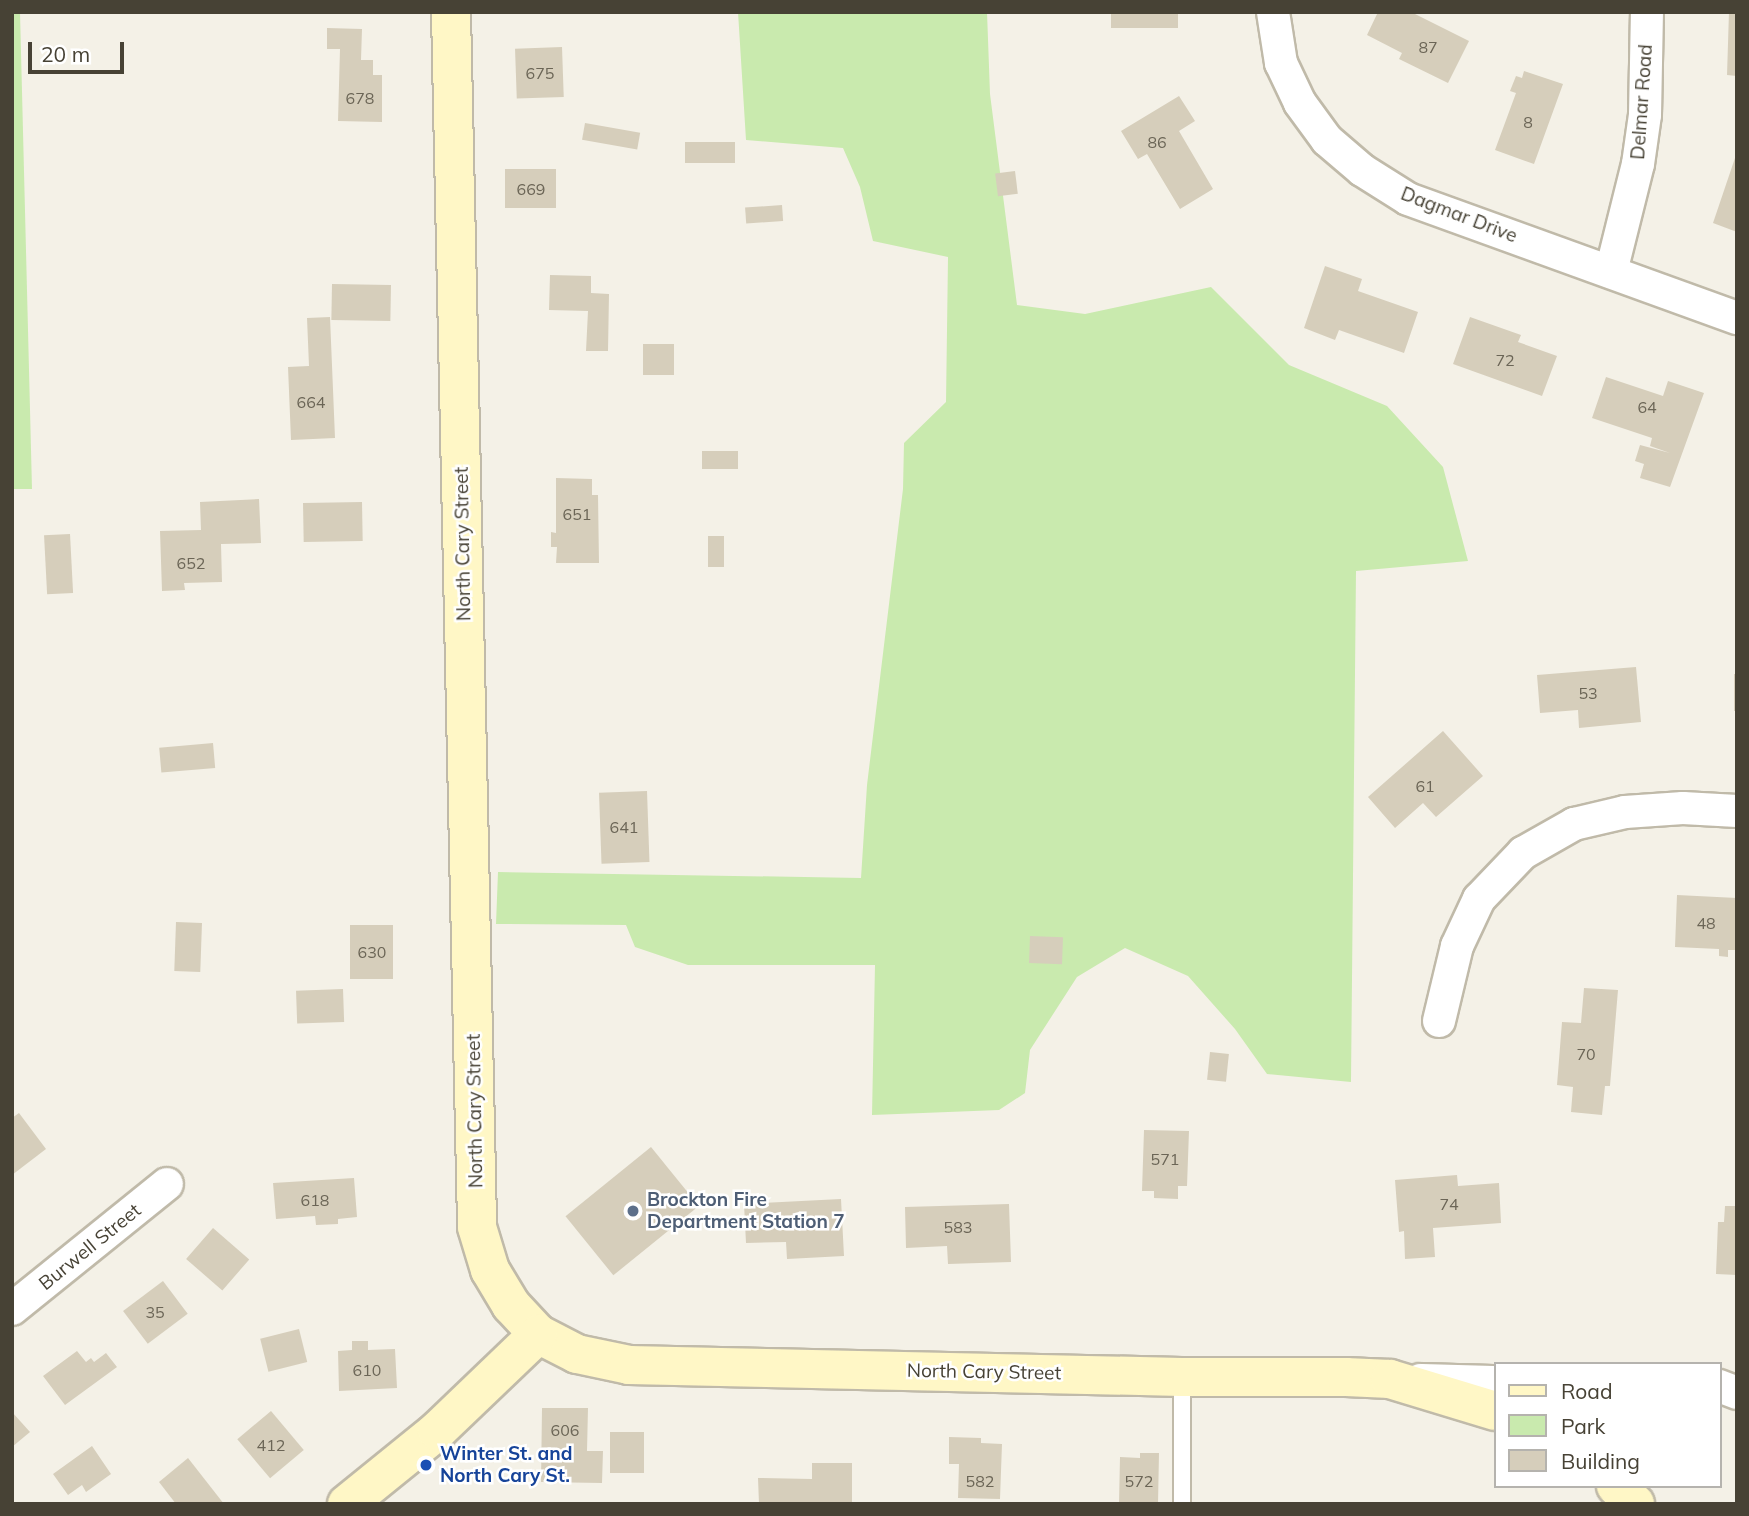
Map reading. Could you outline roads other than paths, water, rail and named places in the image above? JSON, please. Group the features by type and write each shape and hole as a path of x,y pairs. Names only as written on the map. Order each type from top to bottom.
{"main road":[{"name":"North Cary Street","path":"451,12 477,1227 490,1270 511,1305 538,1334 577,1354 629,1365 1390,1379 1494,1411"},
{"path":"347,1504 437,1431 538,1334"},
{"path":"1618,1488 1635,1504"}],"street":[{"name":"Dagmar Drive","path":"1273,12 1281,63 1300,103 1327,140 1362,170 1408,199 1737,317"},
{"name":"Delmar Road","path":"1611,272 1640,152 1645,115 1647,12"},
{"path":"1439,1021 1457,946 1479,899 1523,853 1574,824 1625,812 1683,808 1737,811"},
{"name":"Burwell Street","path":"12,1309 167,1184"},
{"name":"North Cary Street","path":"1390,1379 1494,1382"}],"lane":[{"path":"1182,1377 1182,1504"}],"place":[{"name":"Brockton Fire Department Station 7","path":"633,1211"},
{"name":"Winter St. and North Cary St.","path":"426,1465"}]}
